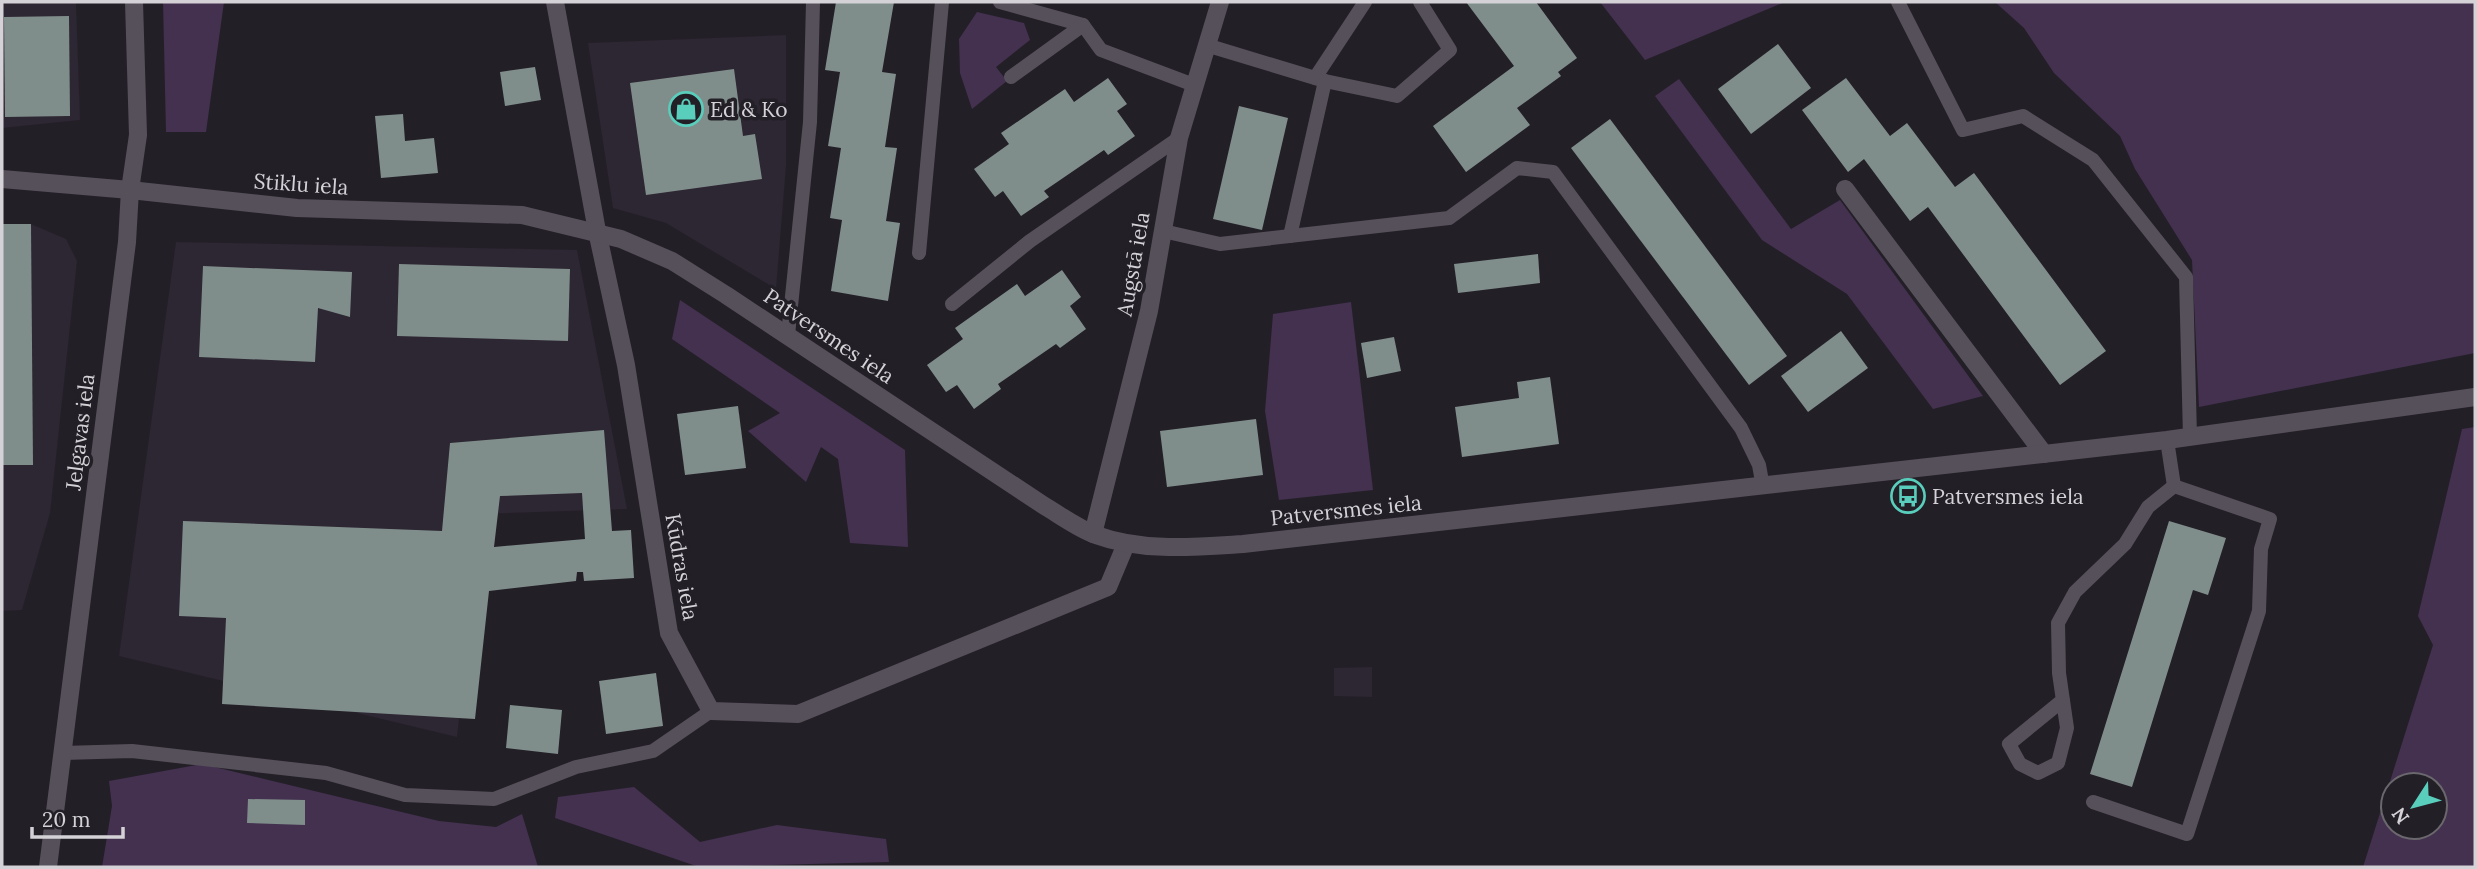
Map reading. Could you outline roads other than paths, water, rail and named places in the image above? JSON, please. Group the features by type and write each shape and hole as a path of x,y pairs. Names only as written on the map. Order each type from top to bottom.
{"street":[{"name":"Jelgavas iela","path":"48,867 127,242 138,135 134,2"},
{"name":"Kūdras iela","path":"555,2 597,231 626,365 669,633 711,711"},
{"name":"Augstā iela","path":"1093,534 1149,311 1179,138 1220,2"},
{"name":"Stiklu iela","path":"2,179 297,208 522,215 597,231"},
{"path":"1845,189 2044,454"},
{"name":"Patversmes iela","path":"597,231 671,261 788,335 1043,505 1093,534 1126,544 1243,544 2167,440 2475,397"},
{"path":"711,711 798,714 1108,587 1126,544"}],"lane":[{"path":"788,335 810,122 813,2"},
{"path":"919,253 942,2"},
{"path":"1000,2 1083,25 1101,50 1194,85"},
{"path":"1290,236 1320,79 1365,2"},
{"path":"1206,45 1320,79 1397,96 1450,50 1420,2"},
{"path":"1898,2 1963,130 2023,116 2093,160 2186,277 2190,437"},
{"path":"1012,77 1083,25"},
{"path":"952,304 1030,241 1179,138"},
{"path":"1163,231 1220,244 1449,218 1517,169 1553,172 1741,428 1759,465 1763,487"},
{"path":"2167,440 2174,486"},
{"path":"2063,700 2009,744 2021,764 2038,773 2058,763 2067,728 2063,700 2059,673 2059,623 2075,592 2125,544 2148,507 2174,486"},
{"path":"2093,802 2187,834 2259,611 2261,549 2270,519 2174,486"},
{"path":"63,753 132,751 326,773 405,795 494,799 576,767 653,751 711,711"}],"place":[{"name":"Ed & Ko","path":"686,109"},
{"name":"Patversmes iela","path":"1908,496"}]}
